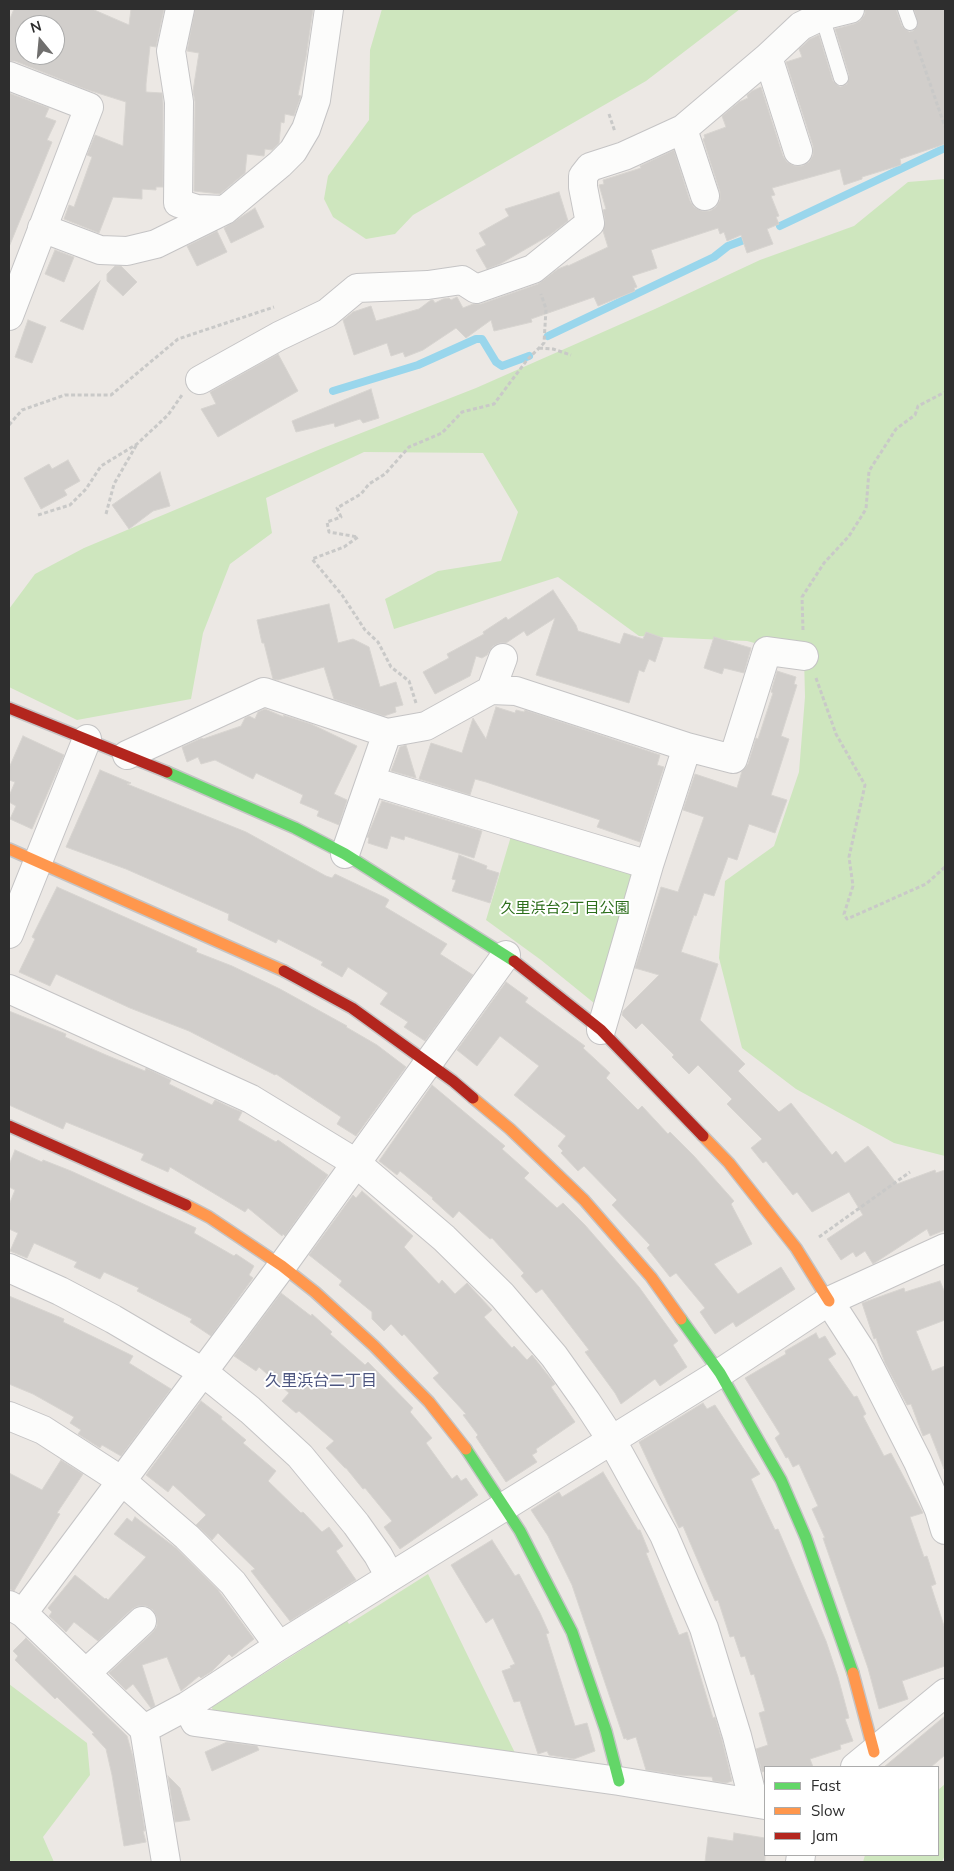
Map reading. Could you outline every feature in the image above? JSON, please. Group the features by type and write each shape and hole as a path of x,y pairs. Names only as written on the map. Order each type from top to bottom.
{"street":[{"path":"180,9 171,51 179,102 178,203 197,208 225,210"},
{"path":"42,228 100,250 127,251 156,244 225,210 293,151 306,129 316,100 329,9"},
{"path":"200,380 279,336 327,313 357,288 428,285 462,280 476,290 533,269 590,223 583,187 583,176 590,167 624,156 683,129 768,57 801,26 822,16 850,9"},
{"path":"768,57 798,151"},
{"path":"9,76 90,107 9,316"},
{"path":"683,129 705,196"},
{"path":"127,755 264,692 388,732 426,726 491,690 516,691 687,747 732,759 767,650 804,656"},
{"path":"491,690 503,658"},
{"path":"9,708 127,755 294,828 345,854 506,955 601,1030 729,1163 796,1248 862,1352 918,1462 939,1510 945,1530"},
{"path":"345,854 388,732"},
{"path":"9,934 87,739"},
{"path":"601,1030 649,865 687,747"},
{"path":"371,781 649,865"},
{"path":"9,849 277,968 352,1008 453,1081 510,1129 584,1200 650,1277 720,1373 781,1480 806,1538 853,1672 864,1760"},
{"path":"166,1862 144,1729 16,1609 122,1480 203,1372 282,1266 506,955"},
{"path":"9,989 250,1099 356,1163 444,1238 502,1295 554,1356 611,1439 664,1534 704,1628 760,1804 619,1781 196,1722 187,1706"},
{"path":"9,1126 209,1217 282,1266 315,1292 429,1402 463,1445 520,1531 572,1632 606,1731 619,1781"},
{"path":"144,1729 187,1706 279,1646 720,1373 829,1300 945,1248"},
{"path":"9,1268 60,1291 113,1319 203,1372 250,1410 300,1456 356,1524 378,1555 390,1577"},
{"path":"9,1416 43,1430 122,1480 188,1537 233,1583 279,1646"},
{"path":"86,1673 142,1621"},
{"path":"864,1760 945,1693"}],"lane":[{"path":"905,9 910,23"},
{"path":"822,16 841,78"}],"path":[{"path":"910,23 945,127"},
{"path":"426,726 409,682 392,666 378,642 365,630 342,595 312,559 344,547 358,537 330,532 326,522 341,518 337,508 360,494 369,484 385,474 409,447 442,433 462,412 494,404 527,360 544,343 546,309 533,269"},
{"path":"9,425 22,410 65,395 111,395 178,339 279,306"},
{"path":"539,348 553,349 571,355"},
{"path":"38,515 70,505 86,489 101,466 137,444 168,415 178,399 200,380"},
{"path":"945,392 918,406 915,415 896,429 869,471 866,509 849,536 824,563 802,597 805,663 816,678 836,734 865,785 849,857 853,886 844,914 847,919 926,884 945,867"},
{"path":"106,514 114,484 137,444"},
{"path":"818,1238 910,1172"}],"green space":[{"path":"382,9 740,9 646,81 413,215 395,234 366,239 333,217 324,199 328,176 369,120 370,50"},
{"path":"945,179 945,1156 894,1143 796,1089 742,1048 719,958 725,881 774,846 799,772 805,697 804,656 747,641 639,636 558,577 394,629 385,599 438,571 501,561 518,512 483,453 364,452 266,498 272,533 230,564 203,633 191,699 77,720 9,687 9,609 35,574 84,548 323,448 476,388 655,309 760,260 854,226 908,182"},
{"name":"久里浜台2丁目公園","path":"512,833 629,869 633,878 594,1003 541,960 486,920"},
{"path":"428,1574 517,1757 213,1715 212,1707 347,1621 349,1624"},
{"path":"9,1684 87,1743 90,1775 43,1837 54,1862 9,1862"},
{"path":"945,1784 945,1855 942,1862 863,1862 865,1856 939,1856 939,1789"}],"building":[{"path":"14,9 92,9 129,25 131,9 164,9 156,47 150,46 146,84 146,92 162,93 163,187 156,187 156,190 142,189 142,199 113,197 99,233 64,219 69,205 74,207 92,157 87,155 95,135 123,146 126,102 85,89 25,65 65,65 65,15 15,15 15,61 9,61 9,21"},
{"path":"195,9 313,9 298,95 301,96 294,116 285,114 284,123 281,122 279,143 272,150 265,149 264,156 247,154 245,173 220,194 194,191 195,102 193,91 199,53 187,51"},
{"path":"865,9 896,9 902,26 909,32 913,31 918,25 914,9 945,9 945,144 900,159 901,165 862,177 862,179 844,185 840,169 772,188 775,195 771,196 779,216 776,217 779,224 767,229 773,244 747,253 741,235 727,241 724,232 720,234 718,228 651,250 657,268 632,276 637,287 634,288 635,291 598,306 594,297 531,319 532,322 494,331 491,320 466,338 456,328 423,350 405,357 403,352 391,356 387,343 354,355 343,320 353,312 371,306 376,321 419,309 431,300 435,303 443,299 449,298 451,300 457,297 463,308 473,304 481,304 538,284 558,269 608,247 603,231 605,221 603,210 606,209 599,185 604,184 603,180 641,168 640,166 674,150 690,201 694,207 702,211 710,211 716,207 720,200 720,192 703,139 705,138 704,135 726,127 722,116 739,102 748,98 747,95 752,91 761,87 783,156 787,162 795,166 802,166 809,162 813,155 813,146 786,62 802,57 799,49 810,39 819,35 833,81 840,87 847,84 849,75 835,29 860,21 865,14"},
{"path":"9,93 49,108 45,117 56,121 47,140 52,142 9,247"},
{"path":"559,192 568,221 550,235 500,264 487,269 476,250 486,245 479,233 509,216 505,209"},
{"path":"255,208 264,227 231,243 224,228"},
{"path":"217,231 227,252 197,266 187,246"},
{"path":"55,250 74,257 64,282 45,274"},
{"path":"115,266 121,266 137,282 123,296 107,281 107,274"},
{"path":"100,281 83,330 60,321"},
{"path":"28,320 46,327 32,363 15,357"},
{"path":"278,354 298,391 218,437 201,409 216,404 210,392"},
{"path":"371,389 379,418 363,423 360,419 335,427 334,423 296,432 292,421"},
{"path":"68,460 80,481 64,490 67,495 41,509 24,478 49,464 52,469"},
{"path":"160,472 170,506 153,511 129,529 112,505"},
{"path":"553,590 578,631 620,644 624,633 643,639 646,632 663,638 655,662 649,659 644,672 639,670 629,703 536,675 555,618 527,636 524,631 506,643 493,646 487,655 482,658 476,656 470,676 435,694 423,672 449,658 447,654 484,634 483,632 506,617 508,620"},
{"path":"329,604 338,643 353,639 369,647 380,687 396,682 403,705 395,707 396,712 384,716 334,699 324,667 278,680 273,679 257,620"},
{"path":"714,637 751,648 744,673 724,668 722,674 704,668"},
{"path":"777,671 796,677 794,684 797,685 781,736 789,739 771,795 787,800 775,833 749,824 737,860 728,857 714,896 704,893 681,952 718,964 700,1020 745,1064 738,1071 779,1112 791,1103 832,1155 836,1151 845,1163 868,1146 897,1184 935,1170 936,1173 945,1170 945,1230 930,1236 927,1229 873,1264 865,1251 856,1257 853,1252 841,1260 827,1239 863,1215 849,1192 812,1212 797,1192 793,1195 766,1161 763,1163 751,1148 762,1139 727,1104 732,1099 698,1065 689,1074 672,1057 674,1055 642,1023 636,1029 622,1015 623,1011 659,975 635,968 661,887 678,892 704,817 683,810 695,774 737,788 742,771 748,764 756,738 758,739 773,693 771,692"},
{"path":"496,707 515,713 516,710 524,712 525,710 660,755 657,765 664,767 640,842 597,827 600,820 486,782 475,779 470,795 419,779 431,743 462,753 473,718 486,739"},
{"path":"265,709 284,717 283,715 311,724 357,746 334,794 347,800 339,825 317,816 319,811 300,803 303,795 256,773 253,779 215,760 201,764 198,757 187,762 182,747 202,738 241,726 245,718 249,716 255,719 258,712"},
{"path":"23,736 64,755 32,829 10,819 16,806 9,802 9,796 15,782 9,780 9,768"},
{"path":"406,745 416,778 391,771 400,747"},
{"path":"100,770 131,783 127,784 246,832 326,876 332,878 335,874 386,898 389,900 385,907 447,944 440,954 473,975 425,1041 404,1027 408,1022 380,1004 388,993 348,967 342,977 321,965 323,962 278,939 276,943 228,920 229,914 126,869 66,847"},
{"path":"382,801 482,831 474,858 405,836 404,840 391,836 387,849 368,843 369,838 367,837"},
{"path":"459,855 487,866 486,869 499,873 490,903 452,891 456,880 452,879"},
{"path":"57,887 197,949 196,952 232,966 280,989 347,1026 377,1045 406,1067 356,1136 337,1124 341,1117 276,1074 189,1031 130,1008 56,974 50,986 19,972 35,939 32,937"},
{"path":"506,982 528,998 525,1002 585,1046 583,1048 610,1073 606,1078 638,1110 642,1106 668,1134 670,1132 734,1201 731,1204 752,1244 714,1264 738,1294 781,1267 795,1289 736,1327 733,1322 715,1334 700,1312 705,1308 676,1273 670,1277 647,1248 650,1245 612,1205 617,1200 584,1166 578,1171 561,1153 563,1151 558,1146 566,1136 514,1095 539,1066 500,1036 477,1066 457,1050"},
{"path":"9,1011 66,1034 65,1037 106,1055 145,1071 146,1068 171,1080 169,1084 212,1105 215,1100 242,1112 238,1120 276,1142 278,1140 328,1175 285,1236 283,1234 282,1236 248,1208 245,1212 170,1167 168,1172 141,1160 144,1154 66,1122 63,1129 9,1105"},
{"path":"432,1085 505,1146 502,1149 529,1173 524,1178 557,1208 563,1203 585,1225 639,1287 678,1341 673,1345 687,1367 660,1386 655,1379 621,1404 585,1352 589,1350 556,1307 542,1289 536,1293 521,1276 524,1273 492,1238 490,1239 459,1211 453,1218 433,1198 400,1171 397,1175 379,1161"},
{"path":"15,1150 42,1162 43,1160 71,1171 196,1228 194,1233 234,1256 236,1254 254,1266 249,1275 253,1278 211,1336 190,1322 192,1319 137,1291 139,1288 104,1272 100,1279 74,1267 77,1262 34,1243 27,1258 10,1251 18,1233 9,1229 9,1205 15,1190 9,1187 9,1165"},
{"path":"362,1191 413,1236 404,1247 439,1284 442,1280 455,1294 467,1283 492,1310 484,1317 512,1348 514,1346 527,1360 532,1355 555,1384 551,1387 575,1422 536,1449 537,1452 532,1455 537,1462 506,1482 476,1437 478,1435 463,1415 466,1414 433,1378 439,1373 404,1334 402,1336 391,1324 384,1331 372,1319 372,1312 339,1285 342,1281 309,1255 353,1195 356,1198"},
{"path":"940,1281 945,1293 945,1320 916,1331 932,1371 945,1366 945,1469 930,1433 923,1436 911,1404 907,1405 885,1363 876,1338 874,1339 862,1303 904,1288 905,1292"},
{"path":"281,1293 311,1316 312,1314 332,1332 330,1334 365,1365 368,1362 413,1408 410,1412 432,1438 426,1443 452,1479 457,1475 461,1481 466,1478 478,1495 400,1549 384,1527 392,1521 365,1488 363,1489 326,1448 334,1441 299,1411 296,1413 282,1401 289,1393 259,1367 256,1371 234,1356"},
{"path":"9,1296 64,1319 63,1322 133,1356 129,1363 171,1389 121,1456 102,1445 100,1448 78,1434 81,1430 70,1423 74,1417 33,1394 9,1384"},
{"path":"816,1333 819,1339 825,1336 836,1354 828,1359 854,1397 857,1396 866,1414 863,1416 884,1456 891,1453 923,1513 910,1517 924,1557 927,1556 936,1584 931,1586 945,1629 945,1666 902,1681 908,1699 879,1709 868,1668 823,1538 825,1538 812,1509 818,1506 799,1464 793,1467 788,1457 786,1458 775,1438 780,1434 745,1378 786,1354 785,1351"},
{"path":"201,1401 222,1417 221,1419 246,1440 243,1443 276,1471 268,1481 322,1532 329,1527 343,1546 336,1551 356,1580 290,1621 251,1571 255,1569 218,1533 212,1540 196,1525 206,1515 173,1485 168,1492 146,1475"},
{"path":"703,1403 707,1409 715,1405 760,1474 751,1479 775,1530 778,1529 826,1641 838,1677 849,1718 845,1719 853,1741 840,1745 841,1749 810,1759 813,1766 764,1766 764,1771 762,1772 756,1749 768,1745 759,1713 765,1711 754,1674 751,1675 745,1656 741,1657 734,1636 730,1637 718,1600 715,1601 683,1526 679,1528 639,1442"},
{"path":"61,1460 83,1474 57,1513 60,1514 14,1591 9,1589 9,1473 42,1490"},
{"path":"603,1472 638,1530 640,1530 649,1552 646,1553 679,1635 687,1632 713,1718 715,1717 722,1740 732,1781 726,1783 713,1781 712,1777 646,1770 636,1737 624,1739 572,1585 548,1536 531,1510 559,1492 562,1497"},
{"path":"135,1517 176,1548 218,1590 254,1639 232,1657 229,1654 212,1671 201,1678 199,1676 181,1691 167,1657 142,1665 155,1706 151,1708 133,1684 126,1690 109,1673 153,1632 157,1626 157,1618 153,1610 146,1606 138,1606 132,1609 98,1641 74,1622 66,1632 49,1616 52,1612 48,1608 75,1575 108,1600 146,1557 114,1534 127,1518 132,1522"},
{"path":"492,1540 515,1576 519,1574 540,1613 549,1633 546,1634 575,1726 587,1723 595,1751 574,1759 549,1755 547,1751 538,1754 520,1701 514,1702 502,1671 511,1668 510,1666 515,1664 493,1618 486,1623 451,1565"},
{"path":"26,1638 127,1736 133,1757 146,1842 124,1846 106,1749 92,1734 94,1733 15,1660 18,1656 13,1651"},
{"path":"945,1716 945,1755 932,1766 885,1766"},
{"path":"227,1742 257,1746 259,1750 212,1771 205,1752"},
{"path":"168,1776 180,1788 190,1820 175,1822"},
{"path":"734,1833 764,1838 765,1862 705,1862 708,1837 733,1841"}],"waterway":[{"path":"780,226 945,148"},
{"path":"548,336 714,257 728,246 752,237"},
{"path":"333,391 418,365 476,339 482,339 496,362 502,366 529,356"}],"traffic: fast":[{"path":"167,772 295,828 345,854 514,961"},
{"path":"681,1319 720,1373 781,1480 806,1538 853,1673"},
{"path":"466,1449 520,1531 572,1632 606,1731 619,1781"}],"traffic: slow":[{"path":"9,849 284,971"},
{"path":"473,1098 510,1129 584,1200 651,1277 681,1319"},
{"path":"703,1136 729,1163 796,1248 829,1301"},
{"path":"186,1205 209,1217 282,1266 315,1292 374,1346 429,1402 466,1449"},
{"path":"853,1673 874,1752"}],"traffic: jam":[{"path":"9,708 167,772"},
{"path":"514,961 601,1030 703,1136"},
{"path":"284,971 352,1008 453,1081 473,1098"},
{"path":"9,1126 186,1205"}],"district":[{"name":"久里浜台二丁目","path":"321,1381"}]}
